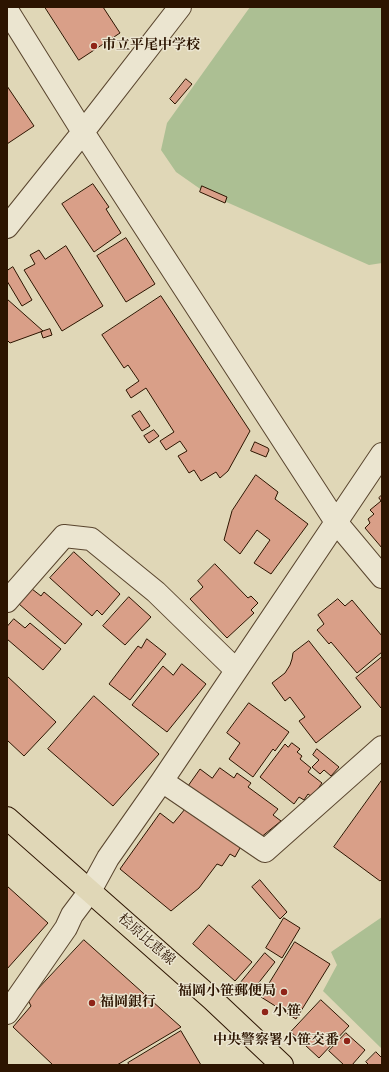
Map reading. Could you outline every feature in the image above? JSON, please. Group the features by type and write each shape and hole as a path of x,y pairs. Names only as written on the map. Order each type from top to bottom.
{"main road":[{"name":"桧原比恵線","path":"7,818 212,998 282,1065"}],"street":[{"path":"7,228 180,7"},
{"path":"7,10 83,132 336,522 382,577"},
{"path":"7,1013 66,928 72,916 90,891 108,858 162,781 382,454"},
{"path":"7,601 64,536 91,539 156,592 236,670"},
{"path":"162,781 266,851 382,747"}],"green space":[{"path":"250,7 382,7 382,263 369,265 206,193 176,172 161,150 167,123"},
{"path":"382,917 382,1049 323,991 337,965 331,952"}],"building":[{"path":"45,7 103,7 120,33 79,60"},
{"path":"186,79 192,84 175,104 170,99"},
{"path":"7,86 34,126 7,144"},
{"path":"93,184 109,207 106,209 121,233 94,252 62,204"},
{"path":"202,186 227,197 225,203 200,192"},
{"path":"126,238 155,284 126,302 97,256"},
{"path":"66,246 103,306 62,331 24,270 35,264 30,255 39,250 45,259"},
{"path":"13,267 32,300 22,306 7,281 7,271"},
{"path":"161,296 250,431 228,471 220,478 216,472 201,481 194,470 189,473 178,456 187,451 180,441 166,450 160,441 174,432 146,388 131,398 126,390 139,381 128,365 124,368 102,335"},
{"path":"7,299 43,331 10,343 7,340"},
{"path":"50,329 52,335 43,338 41,332"},
{"path":"140,411 150,426 142,431 132,416"},
{"path":"154,430 159,436 149,443 144,436"},
{"path":"255,442 268,448 269,450 266,457 251,451"},
{"path":"256,475 278,492 275,499 308,524 271,574 254,563 270,540 257,530 240,554 224,540 232,511"},
{"path":"382,495 382,548 365,528 370,523 368,519 374,514 370,510 381,501 379,498"},
{"path":"74,552 120,594 102,615 97,610 92,616 50,578"},
{"path":"215,564 248,598 251,596 258,603 251,610 254,613 227,638 190,599 203,587 198,581"},
{"path":"32,589 41,596 44,592 82,624 65,644 19,604"},
{"path":"129,597 151,617 125,645 103,626"},
{"path":"338,599 345,606 352,600 382,636 382,652 357,673 331,642 329,644 317,630 324,624 318,615"},
{"path":"14,619 25,628 30,623 61,649 43,670 7,639 7,627"},
{"path":"147,639 166,654 130,700 109,684 138,646 141,648"},
{"path":"309,641 361,707 316,743 299,721 305,717 290,697 285,701 272,683 285,673 290,665 293,653"},
{"path":"382,657 382,708 381,708 356,678"},
{"path":"182,664 206,684 167,732 132,705 163,666 173,675"},
{"path":"7,676 56,722 24,756 7,740"},
{"path":"94,696 159,754 113,806 48,749"},
{"path":"249,703 289,732 275,751 273,749 253,777 229,759 240,743 227,733"},
{"path":"292,743 300,749 297,752 302,756 300,759 311,768 308,772 322,783 312,797 308,794 304,800 299,797 294,804 260,777 285,744 288,747"},
{"path":"317,749 339,767 331,776 324,770 320,774 312,767 319,760 313,755"},
{"path":"220,768 234,778 237,773 251,783 248,787 278,809 273,815 281,821 260,838 188,786 200,769 212,778"},
{"path":"382,780 382,879 380,881 334,847"},
{"path":"188,806 244,841 235,857 230,854 222,866 217,864 199,888 171,911 120,869 160,813 173,823"},
{"path":"260,880 287,912 280,919 252,887"},
{"path":"7,886 48,923 7,969"},
{"path":"284,918 300,928 282,958 266,948"},
{"path":"209,925 252,962 235,981 193,944"},
{"name":"福岡銀行","path":"84,940 181,1027 117,1065 53,1065 13,1027 31,1006 28,1000"},
{"path":"295,942 330,964 296,1019 261,997"},
{"path":"265,953 275,962 249,995 238,986"},
{"path":"321,1000 349,1026 319,1058 291,1032"},
{"path":"181,1031 201,1065 129,1065 128,1063"},
{"name":"中央警察署小笹交番","path":"346,1033 365,1050 352,1065 344,1065 329,1051"},
{"path":"376,1052 382,1058 382,1065 369,1065 366,1062"}],"place":[{"name":"市立平尾中学校","path":"94,46"},
{"name":"福岡小笹郵便局","path":"284,992"},
{"name":"福岡銀行","path":"92,1003"},
{"name":"小笹","path":"265,1012"},
{"name":"中央警察署小笹交番","path":"347,1041"}]}
